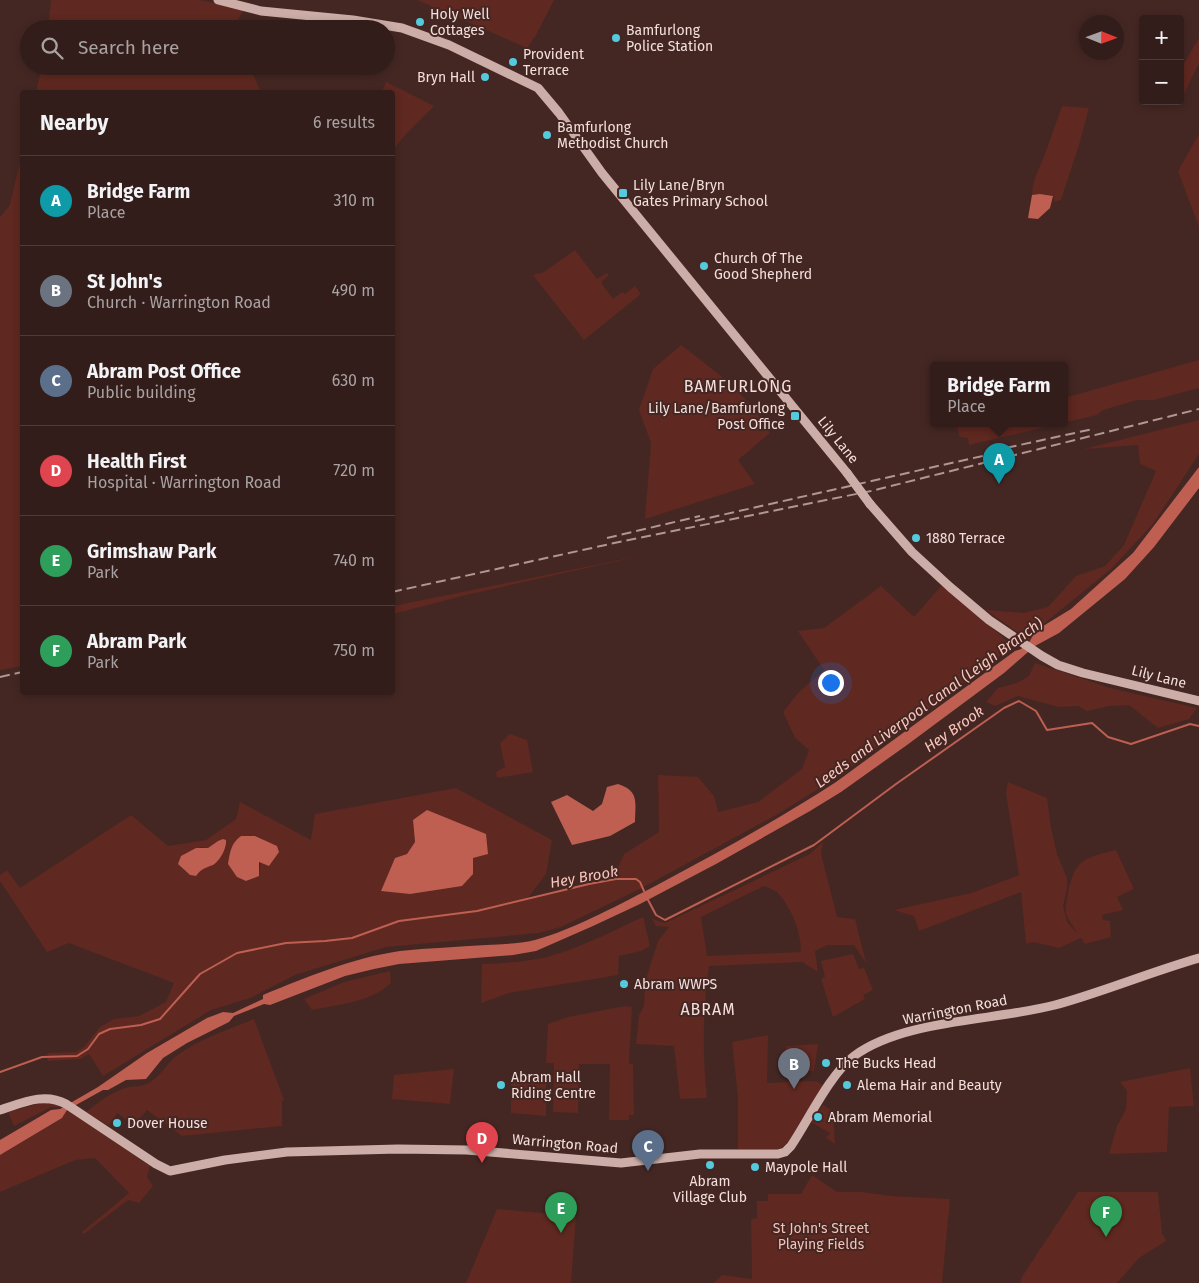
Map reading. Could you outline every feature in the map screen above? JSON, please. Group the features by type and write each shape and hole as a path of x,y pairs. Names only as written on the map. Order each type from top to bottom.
{"main road":[{"name":"Lily Lane","path":"218,0 261,11 349,20"},
{"name":"Lily Lane","path":"395,27 454,48 536,86 559,113 602,173 847,473 870,504 898,537 976,610 1039,654 1069,669 1199,701"},
{"name":"Warrington Road","path":"0,1110 43,1098 51,1098 68,1106 156,1164 170,1171 264,1154 398,1148 467,1150 621,1163 700,1154 778,1154 785,1152 790,1146 841,1069 854,1056 874,1045 917,1030 1054,1005 1199,958"}],"green space":[{"path":"51,0 200,0 244,9 238,20 49,20"},
{"path":"417,0 554,0 527,48"},
{"path":"1199,38 1199,63 1184,93 1184,63"},
{"path":"40,75 253,75 260,90 36,90"},
{"path":"386,82 434,106 395,148 395,90 383,90"},
{"path":"1062,106 1089,108 1061,200 1055,202 1053,196 1032,195 1032,189"},
{"path":"1199,134 1199,227 1178,171"},
{"path":"20,162 20,666 0,670 0,217 10,205"},
{"path":"575,250 597,279 607,273 609,275 602,281 602,284 613,299 622,292 625,294 635,286 641,294 584,340 533,275 544,272"},
{"path":"681,345 730,384 752,407 770,433 738,460 755,484 645,519 651,443 639,410 653,369"},
{"path":"1199,360 1199,388 1154,400 1137,400 1103,410 1097,415 1068,422 1068,397"},
{"path":"1199,420 1199,454 1153,524 1111,569 1035,631 1030,641 986,610 1024,613 1048,607 1076,576 1105,566 1124,545 1156,471 1140,464 1138,445 1084,449"},
{"path":"957,427 1046,427 969,445 968,438 960,437"},
{"path":"649,554 466,595 395,613 395,606"},
{"path":"942,585 1013,646 839,776 778,814 640,889 561,927 539,933 386,947 295,975 250,998 211,1010 103,1076 89,1054 80,1059 48,1061 47,1053 76,1052 85,1046 100,1027 114,1019 139,1016 166,1002 174,983 69,943 47,952 0,881 0,875 7,870 20,888 131,815 168,846 206,840 236,819 240,802 311,840 315,814 456,788 552,840 546,874 527,899 589,882 612,880 624,854 659,832 658,775 698,777 714,796 718,812 758,802 802,769 809,750 795,738 783,712 799,692 824,670 798,631 824,628 881,586 914,617","holes":["413,820 462,886 381,891 395,858 407,854 415,842","241,836 255,836 263,840 259,876 246,881 237,877","218,841 226,847 213,864 204,868 196,876 190,875 181,867 201,847 208,848"]},
{"path":"1035,663 1110,688 1197,708 1189,719 1158,728 1129,705 1109,706 1087,711 1078,706 1059,707 1018,696 995,706 986,702 998,688 1017,683 1029,676"},
{"path":"510,734 527,740 533,772 497,778 496,772 505,767 500,743"},
{"path":"1008,782 1047,798 1057,854 1067,878 1067,889 1063,906 1067,922 1077,933 1066,913 1068,893 1074,873 1089,858 1116,850 1134,889 1117,897 1123,910 1102,915 1103,920 1110,921 1111,937 1085,944 1081,938 1059,948 1033,942 1026,944 1021,892 919,931 914,916 894,910 971,893 1019,875 1006,793"},
{"path":"823,842 821,854 837,917 855,919 866,963 854,945 827,945 815,951 818,972 802,962 709,966 704,1032 707,1098 680,1099 674,1046 636,1044 639,1015 644,1006 645,982 658,941 669,927 656,926 652,919 665,923 810,854","holes":["764,886 778,893 791,913 801,944 801,952 707,956 701,917"]},
{"path":"643,917 650,946 641,951 619,956 618,975 509,993 481,1003 482,964 506,963 547,957 584,944"},
{"path":"853,954 859,969 864,968 873,990 863,995 865,999 833,1017 821,979 825,977 821,961"},
{"path":"390,971 391,983 364,999 312,1010 304,999 344,982"},
{"path":"625,1006 632,1007 629,1064 633,1064 634,1115 629,1115 629,1120 609,1120 610,1064 579,1064 578,1113 553,1112 554,1063 546,1063 548,1024 568,1017"},
{"path":"254,1019 284,1100 282,1101 282,1126 182,1136 147,1110 134,1125 117,1113 109,1126 86,1112 117,1091 149,1083 175,1057 193,1045"},
{"path":"768,1035 767,1083 816,1081 824,1086 788,1142 780,1149 738,1149 738,1097 732,1042"},
{"path":"818,1044 814,1071 782,1073 786,1046"},
{"path":"1190,1068 1194,1106 1169,1107 1167,1152 1109,1154 1117,1126 1126,1109 1127,1091 1120,1082"},
{"path":"454,1069 450,1104 392,1099 394,1075"},
{"path":"511,1075 546,1077 546,1116 511,1113"},
{"path":"45,1102 61,1107 51,1107 14,1126 8,1112"},
{"path":"823,1105 833,1111 835,1144 826,1138 830,1133 811,1122"},
{"path":"67,1110 150,1166 147,1177 153,1186 139,1203 128,1200 84,1234 82,1232 129,1193 95,1158 75,1160 0,1192 0,1155 62,1118"},
{"name":"St John's Street Playing Fields","path":"812,1175 837,1192 862,1192 891,1196 950,1199 942,1283 714,1283 722,1275 752,1279 751,1219 757,1218 757,1201 768,1201 768,1194 801,1194"},
{"path":"1078,1192 1158,1192 1162,1233 1166,1241 1139,1258 1117,1283 1020,1283 1023,1275"},
{"path":"497,1209 576,1216 571,1283 466,1283"}],"shaded area":[{"path":"1032,195 1053,196 1050,208 1038,219 1028,218"},
{"name":"Leeds and Liverpool Canal (Leigh Branch)","path":"1199,467 1199,488 1154,547 1125,579 1059,633 1035,646 1004,673 907,745 841,792 810,811 640,904 536,951 513,955 399,964 374,969 345,976 270,1005 264,1004 234,1016 229,1022 187,1043 163,1058 146,1079 126,1080 108,1090 103,1090 67,1110 62,1118 0,1155 0,1140 51,1110 60,1109 98,1087 147,1053 207,1018 223,1012 233,1013 263,999 263,995 330,969 365,958 400,951 511,944 550,935 614,907 749,835 836,782 1015,651 1021,649 1030,641 1035,631 1071,609 1133,553"},
{"path":"618,784 630,790 635,798 635,822 610,836 572,845 551,802 567,795 593,811 602,804 607,787"},
{"path":"427,810 486,834 488,854 473,858 473,874 462,886 410,894 381,891 395,858 407,854 415,842 413,820"},
{"path":"241,836 255,836 277,846 279,852 269,866 259,862 259,876 246,881 237,877 228,864 233,845"},
{"path":"223,839 226,840 224,850 216,863 201,870 196,876 190,875 178,864 181,856 196,848 208,848"}],"waterway":[{"name":"Hey Brook","path":"647,898 656,915 665,920 814,845 896,784 1004,708 1019,701 1036,711 1047,730 1092,723 1108,737 1131,744 1190,724 1199,726"},
{"name":"Hey Brook","path":"0,1072 42,1057 77,1056 88,1049 99,1034 110,1029 141,1025 160,1019 200,974 237,953 286,943 352,938 399,921 477,911 616,879 636,879 640,882 644,891"}],"railway":[{"path":"395,591 619,542 871,491 1199,409"},
{"path":"992,451 1093,429"},
{"path":"695,521 1000,452"},
{"path":"607,538 700,516"},
{"path":"0,677 20,672"}],"place":[{"name":"Holy Well Cottages","path":"420,22"},
{"name":"Bamfurlong Police Station","path":"616,38"},
{"name":"Provident Terrace","path":"513,62"},
{"name":"Bryn Hall","path":"485,77"},
{"name":"Bamfurlong Methodist Church","path":"547,135"},
{"name":"Lily Lane/Bryn Gates Primary School","path":"623,193"},
{"name":"Church Of The Good Shepherd","path":"704,266"},
{"name":"Lily Lane/Bamfurlong Post Office","path":"795,416"},
{"name":"Bridge Farm","path":"999,484"},
{"name":"1880 Terrace","path":"916,538"},
{"name":"Abram WWPS","path":"624,984"},
{"name":"The Bucks Head","path":"826,1063"},
{"name":"Abram Hall Riding Centre","path":"501,1085"},
{"name":"Alema Hair and Beauty","path":"847,1085"},
{"name":"St John's","path":"794,1089"},
{"name":"Abram Memorial","path":"818,1117"},
{"name":"Dover House","path":"117,1123"},
{"name":"Health First","path":"482,1163"},
{"name":"Abram Village Club","path":"710,1165"},
{"name":"Maypole Hall","path":"755,1167"},
{"name":"Abram Post Office","path":"648,1171"},
{"name":"Grimshaw Park","path":"561,1233"},
{"name":"Abram Park","path":"1106,1237"}],"district":[{"name":"BAMFURLONG","path":"738,386"},
{"name":"ABRAM","path":"708,1009"}]}
